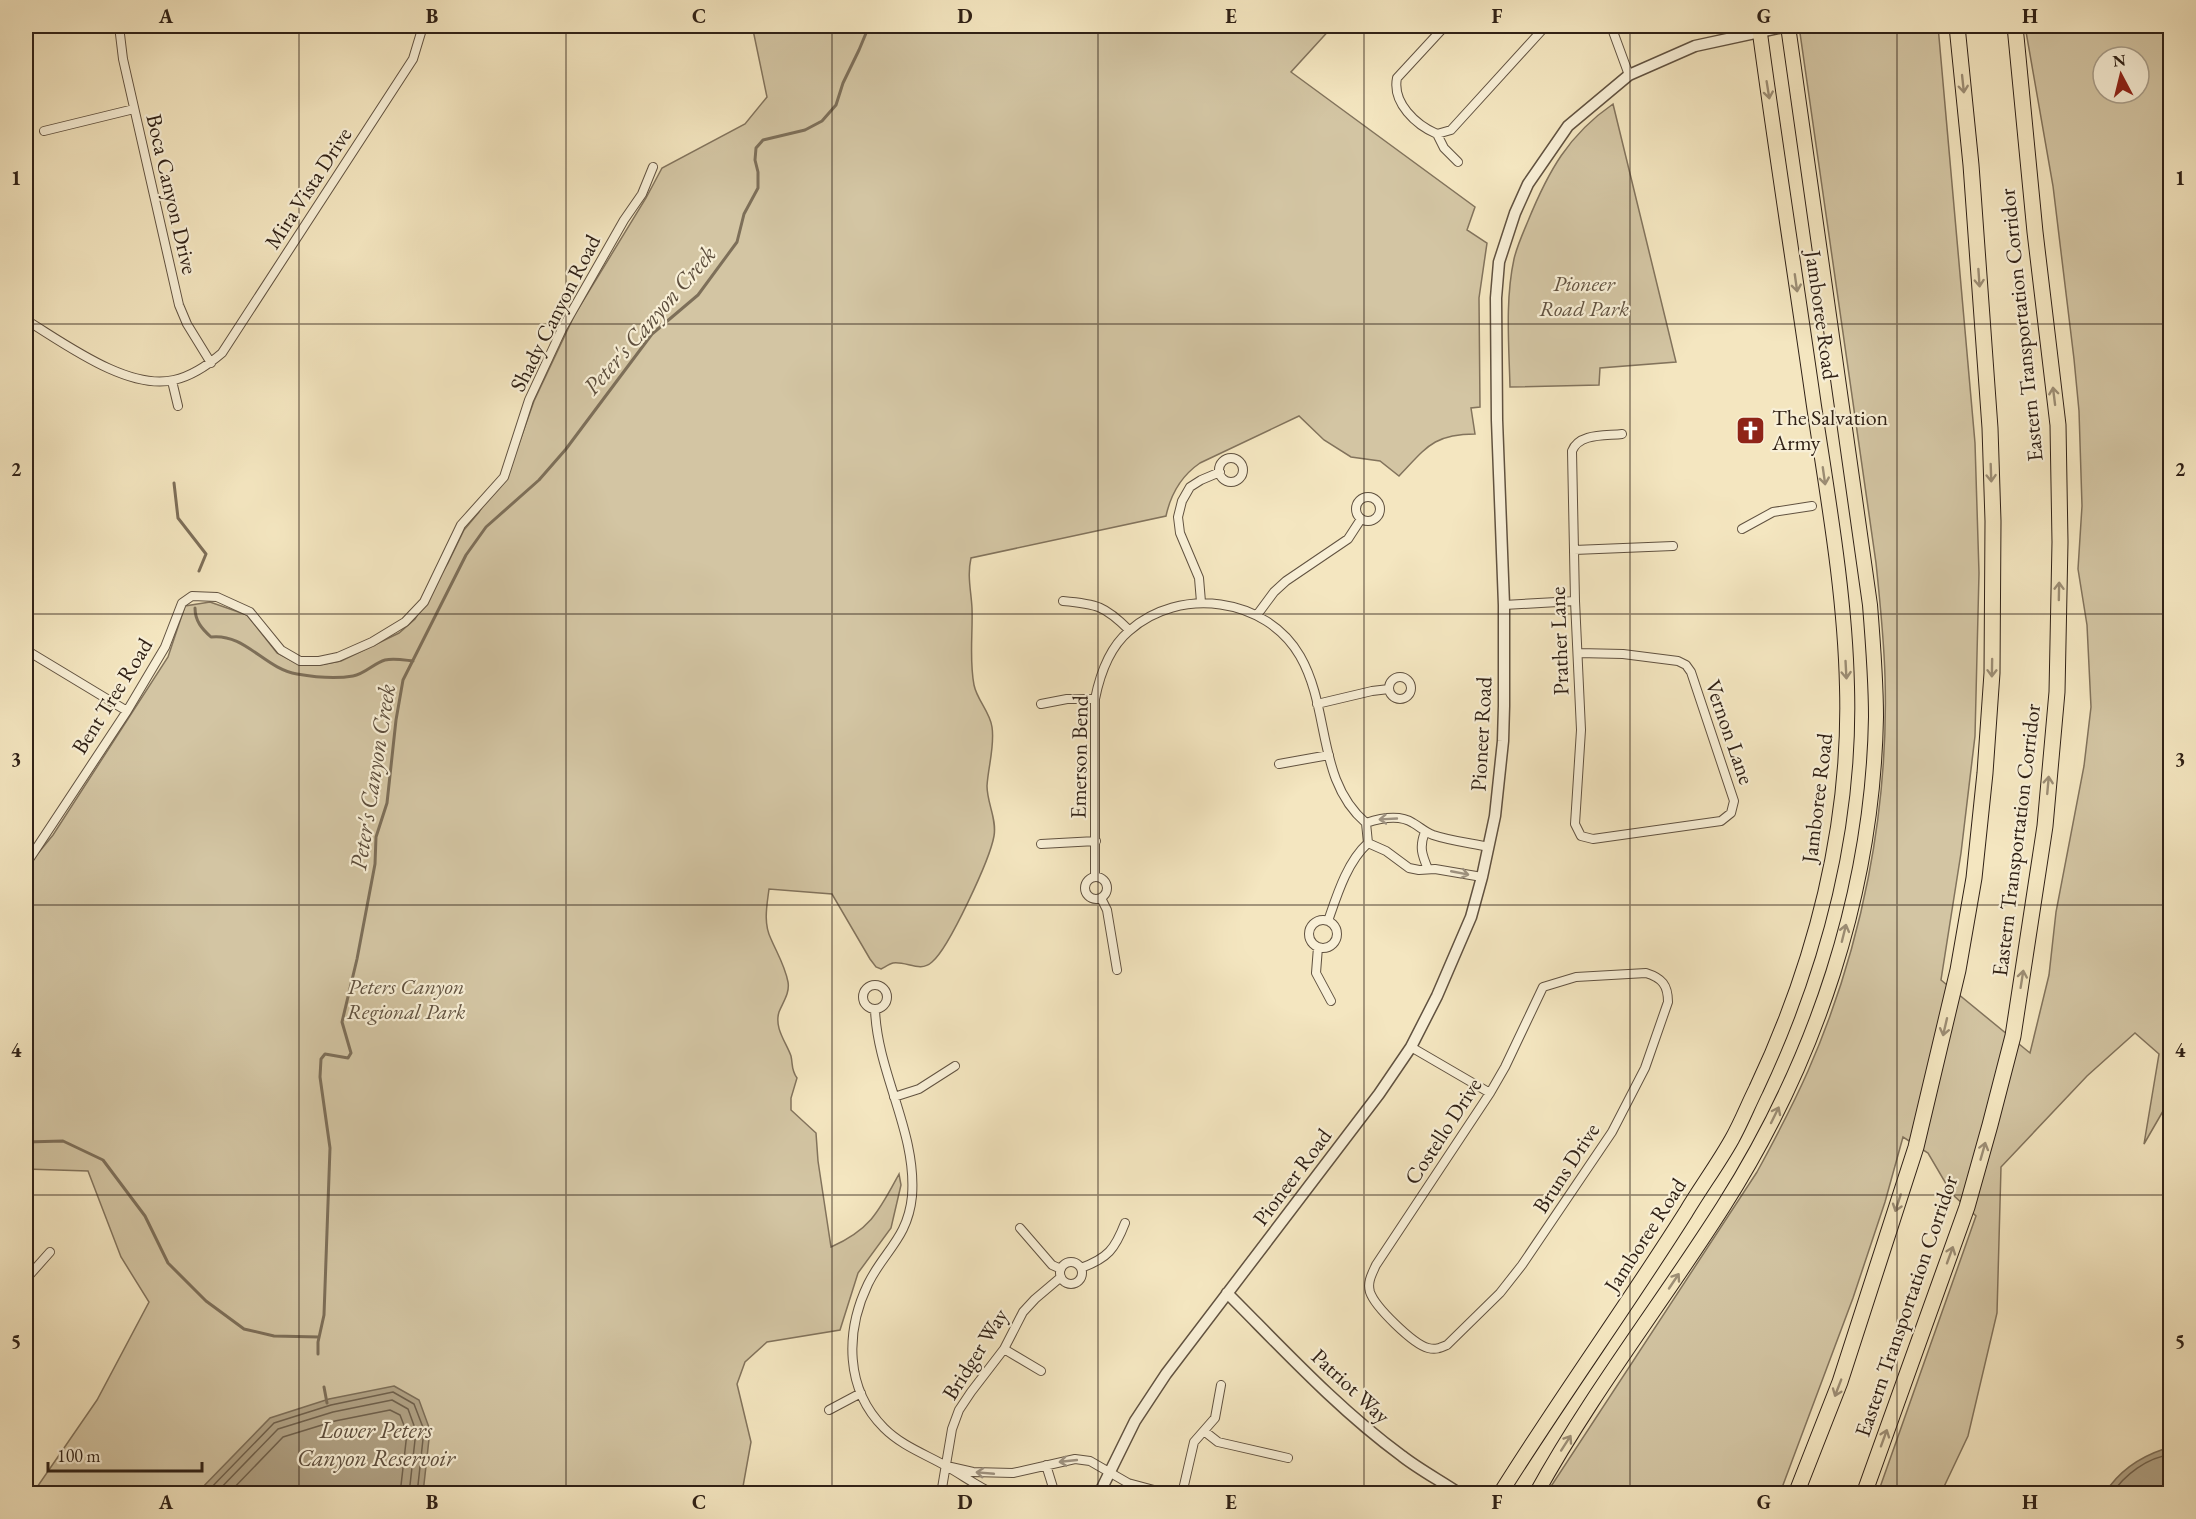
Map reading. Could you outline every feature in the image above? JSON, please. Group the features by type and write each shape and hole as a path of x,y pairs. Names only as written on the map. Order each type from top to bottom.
{"highway":[{"name":"Eastern Transportation Corridor","path":"1796,1494 1840,1382 1916,1147 1958,970 1974,878 1992,673 1993,521 1990,428 1972,177 1957,26"},
{"name":"Eastern Transportation Corridor","path":"1864,1494 1967,1207 2013,1036 2045,826 2056,692 2060,542 2058,425 2035,232 2015,26"}],"main road":[{"name":"Jamboree Road","path":"1536,1494 1561,1451 1723,1207 1760,1145 1801,1059 1836,968 1859,872 1871,788 1876,718 1870,605 1788,26"},
{"name":"Jamboree Road","path":"1500,1494 1650,1269 1732,1138 1777,1044 1805,966 1827,891 1841,805 1846,755 1845,632 1759,29"}],"street":[{"name":"Boca Canyon Drive","path":"118,26 134,109 179,305 187,324 211,363"},
{"name":"Mira Vista Drive","path":"211,363 222,353 413,59 423,26"},
{"path":"1444,26 1397,78 1395,89 1404,108 1422,125 1437,134 1444,148 1458,162"},
{"path":"1437,134 1450,130 1543,29 1543,26"},
{"path":"1611,26 1629,75"},
{"name":"Pioneer Road","path":"1099,1494 1135,1421 1166,1374 1379,1094 1411,1047 1437,996 1471,917 1495,816 1503,741 1504,605 1495,324 1499,262 1515,213 1551,148 1568,126 1629,75 1695,46 1759,29 1788,26"},
{"path":"44,131 134,109"},
{"name":"Shady Canyon Road","path":"249,612 281,650 300,661 319,661 338,657 372,642 405,622 424,602 461,525 504,477 529,400 562,329 624,220 642,194 653,167"},
{"path":"26,320 121,375 144,380 172,381 211,363"},
{"path":"172,381 178,406"},
{"name":"Prather Lane","path":"1622,434 1585,438 1575,443 1572,451 1575,601 1581,730 1575,824 1581,836 1593,839 1721,821 1731,813"},
{"path":"1201,602 1199,578 1180,532 1178,517 1182,501 1190,487 1220,472"},
{"path":"1742,529 1773,512 1812,506"},
{"path":"1257,615 1280,587 1348,539 1361,519"},
{"path":"1574,550 1673,546"},
{"name":"Bent Tree Road","path":"26,864 127,711 165,647 182,603 192,596 217,597 249,612"},
{"path":"1063,601 1087,603 1104,608 1129,630"},
{"path":"1504,605 1575,601"},
{"name":"Emerson Bend","path":"1095,877 1095,699 1100,675 1107,660 1129,630 1164,611 1183,604 1219,603 1257,615 1289,640 1300,656 1309,676 1336,782 1344,799 1355,814 1366,823"},
{"path":"26,650 127,711"},
{"name":"Vernon Lane","path":"1578,653 1623,654 1678,661 1686,665 1691,672 1734,801 1731,813"},
{"path":"1317,705 1389,689"},
{"path":"1041,704 1067,699 1095,699"},
{"path":"1278,764 1329,755"},
{"path":"1368,843 1366,823 1394,818 1409,820 1425,832 1449,840 1489,847"},
{"path":"1425,832 1420,845 1428,869"},
{"path":"1041,844 1095,841"},
{"path":"1368,843 1386,851 1409,868 1452,871 1482,878"},
{"path":"1328,921 1343,880 1362,848 1368,843"},
{"name":"Emerson Bend","path":"1095,877 1102,879 1107,885 1107,892 1097,899 1089,897 1085,890 1088,881 1095,877"},
{"name":"Emerson Bend","path":"1101,898 1107,910 1117,970"},
{"path":"1318,947 1329,946 1336,939 1336,928 1328,921 1317,921 1310,928 1310,939 1318,947 1316,973 1331,1001"},
{"name":"Costello Drive","path":"1370,1291 1369,1280 1376,1264 1490,1093 1543,987 1576,977 1646,973 1659,977"},
{"name":"Bruns Drive","path":"1370,1291 1375,1302 1408,1335 1425,1348 1437,1350 1446,1345 1500,1293 1554,1220 1612,1132 1645,1068 1668,1002 1668,991 1659,977"},
{"path":"875,1009 876,1033 909,1152 912,1196 901,1235 869,1281 856,1313 852,1350 854,1367 861,1394 884,1428 915,1450 994,1494"},
{"path":"1411,1047 1490,1093"},
{"path":"894,1097 919,1089 954,1066"},
{"name":"Bridger Way","path":"1081,1268 1099,1262 1111,1251 1119,1240 1125,1223"},
{"path":"1020,1228 1061,1273"},
{"path":"26,1280 50,1252"},
{"name":"Bridger Way","path":"941,1494 952,1429 960,1410 1004,1349 1023,1312 1061,1273 1068,1262 1073,1262 1081,1268 1082,1274 1076,1283 1070,1284 1061,1273"},
{"name":"Patriot Way","path":"1227,1293 1367,1429 1404,1458 1460,1494"},
{"path":"1004,1349 1041,1371"},
{"path":"1182,1494 1194,1442 1215,1418 1221,1385"},
{"path":"829,1410 861,1394"},
{"path":"1204,1431 1218,1442 1288,1458"},
{"path":"946,1466 973,1472 998,1474 1013,1473 1075,1459 1090,1461 1128,1483 1154,1492 1169,1494"},
{"path":"1046,1465 1055,1494"}],"green space":[{"name":"Peters Canyon Regional Park","path":"756,26 1333,26 1291,72 1475,207 1467,230 1487,243 1479,298 1480,407 1471,408 1475,434 1449,437 1431,444 1399,476 1380,461 1351,457 1324,440 1299,416 1200,463 1178,486 1166,516 971,558 969,577 972,608 971,656 976,690 989,716 993,734 987,786 995,830 977,882 948,940 932,962 923,967 893,963 881,969 876,967 870,959 832,894 769,889 767,927 788,982 787,994 779,1012 778,1024 797,1078 791,1098 791,1110 816,1133 831,1247 865,1226 879,1209 899,1174 901,1185 891,1228 858,1273 840,1330 767,1342 745,1362 737,1384 751,1442 742,1492 787,1486 788,1493 33,1493 97,1400 149,1302 121,1257 88,1171 26,1169 26,868 53,835 168,657 185,606 210,602 247,615 277,653 298,664 319,665 341,661 399,633 415,619 448,563 464,530 479,512 517,449 534,401 575,314 662,168 745,124 767,97 753,30"},
{"path":"1799,26 1938,26 1975,443 1979,573 1975,736 1961,853 1941,980 2030,1053 2049,975 2056,912 2084,766 2091,707 2087,625 2078,569 2082,506 2079,411 2074,359 2053,186 2025,26 2170,26 2170,1099 2144,1144 2159,1054 2135,1033 2087,1076 2001,1167 1997,1313 1968,1436 1941,1493 1878,1493 1976,1216 1952,1194 1928,1153 1903,1137 1885,1202 1853,1298 1780,1493 1546,1494 1757,1172 1808,1071 1827,1024 1857,927 1877,828 1885,727 1883,634 1876,563"},
{"name":"Pioneer Road Park","path":"1613,104 1676,362 1600,368 1599,385 1510,387 1509,291 1518,244 1543,186 1561,156 1584,128"}],"water":[{"name":"Lower Peters Canyon Reservoir","path":"394,1386 419,1400 430,1430 423,1493 197,1493 270,1418 329,1399"},
{"path":"2164,1449 2170,1449 2170,1493 2105,1493 2131,1466"}],"waterway":[{"name":"Peter's Canyon Creek","path":"318,1354 318,1342 324,1315 330,1148 320,1077 321,1059 325,1054 348,1058 351,1053 342,1022 357,959 375,864 376,837 387,803 403,680 466,555 486,527 539,480 566,449 652,334 698,295 737,242 744,214 758,188 756,148 763,140 805,130 822,121 836,105 843,83 869,26"},
{"path":"174,483 178,518 206,554 199,571"},
{"path":"195,608 196,617 211,637 234,640 275,666 297,674 346,677 362,673 385,660 413,661"},
{"path":"26,1142 63,1141 103,1160 145,1216 168,1263 206,1301 244,1329 274,1336 319,1337"},
{"name":"Peter's Canyon Creek","path":"324,1387 327,1403"}],"place":[{"name":"The Salvation Army","path":"1751,430"}]}
